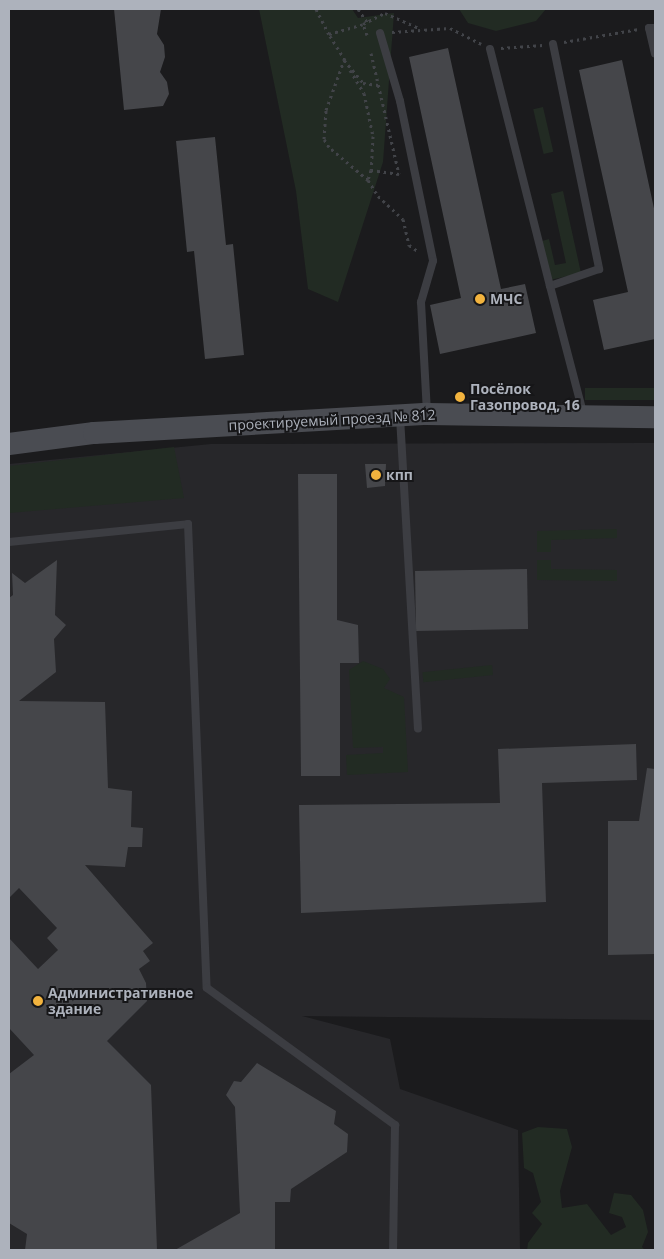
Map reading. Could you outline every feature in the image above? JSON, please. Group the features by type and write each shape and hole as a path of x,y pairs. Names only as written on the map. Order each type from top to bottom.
{"street":[{"name":"проектируемый проезд № 812","path":"9,444 94,433 400,415 655,417"}],"lane":[{"path":"652,28 655,53"},
{"path":"380,33 400,101 434,262 421,302 427,414"},
{"path":"550,286 599,269 553,44"},
{"path":"490,49 585,417"},
{"path":"400,415 418,728"},
{"path":"9,542 188,524 207,988 395,1125 393,1250"}],"path":[{"path":"316,9 364,93 373,136 371,170 368,180"},
{"path":"358,9 367,22"},
{"path":"329,34 363,24 385,13 421,29"},
{"path":"363,24 369,40"},
{"path":"380,33 450,28 490,49 553,44 652,28"},
{"path":"370,50 399,174 371,170"},
{"path":"344,60 363,83 378,85"},
{"path":"344,60 326,110 324,139 329,147 368,180 378,196 403,219 409,245 432,255"}],"shaded area":[{"path":"259,9 352,9 358,18 394,13 383,162 338,302 308,289 296,191"},
{"path":"459,9 546,9 536,21 496,31 468,23"},
{"path":"543,107 553,152 544,154 533,109"},
{"path":"563,191 581,273 550,280 542,241 549,239 555,265 566,263 551,194"},
{"path":"585,388 655,388 655,400 585,400"},
{"path":"655,443 655,1020 302,1016 390,1039 400,1089 518,1130 520,1250 9,1250 9,464 211,444"},
{"path":"174,447 184,498 9,513 9,466"},
{"path":"617,529 617,538 551,540 551,552 537,552 537,531"},
{"path":"537,560 551,560 551,569 617,570 617,581 537,580"},
{"path":"363,661 383,669 390,679 384,688 404,697 408,772 347,775 346,755 383,753 383,747 353,748 349,670"},
{"path":"492,665 493,675 423,682 422,672"},
{"path":"538,1127 567,1129 572,1147 560,1191 562,1208 587,1204 611,1235 626,1227 622,1217 609,1213 614,1193 631,1195 643,1210 648,1232 642,1247 645,1250 527,1250 528,1243 542,1224 532,1213 541,1202 533,1173 524,1168 522,1133"}],"building":[{"path":"114,9 161,9 157,34 164,45 165,57 160,72 167,82 169,94 163,106 124,110"},
{"path":"448,48 501,289 525,284 536,333 440,354 430,305 461,298 409,57"},
{"path":"622,60 655,213 655,339 604,350 593,300 628,292 579,70"},
{"path":"215,137 226,245 233,244 244,355 205,359 194,251 187,252 176,141"},
{"name":"кпп","path":"365,464 386,464 385,486 367,488"},
{"path":"298,474 337,474 337,620 358,625 359,663 340,663 340,776 301,776"},
{"path":"57,560 55,615 66,625 54,639 56,672 19,701 105,702 108,788 132,791 131,827 143,828 142,847 128,847 125,867 85,865 153,943 143,951 150,961 139,969 146,983 147,1001 107,1041 151,1085 157,1250 25,1250 27,1234 9,1223 9,1074 34,1055 9,1028 9,938 38,969 58,950 47,938 57,928 19,888 9,898 9,598 13,595 12,573 25,583"},
{"path":"527,569 528,629 416,631 415,571"},
{"path":"636,744 637,780 542,783 546,902 301,913 299,805 500,803 498,749"},
{"path":"647,768 655,769 655,954 608,955 608,821 639,821"},
{"path":"257,1063 336,1111 334,1124 348,1134 347,1152 291,1189 290,1202 275,1202 275,1250 175,1250 240,1213 235,1107 226,1095 234,1081 241,1082"}],"place":[{"name":"МЧС","path":"480,299"},
{"name":"Посёлок Газопровод, 16","path":"460,397"},
{"name":"кпп","path":"376,475"},
{"name":"Административное здание","path":"38,1001"}]}
